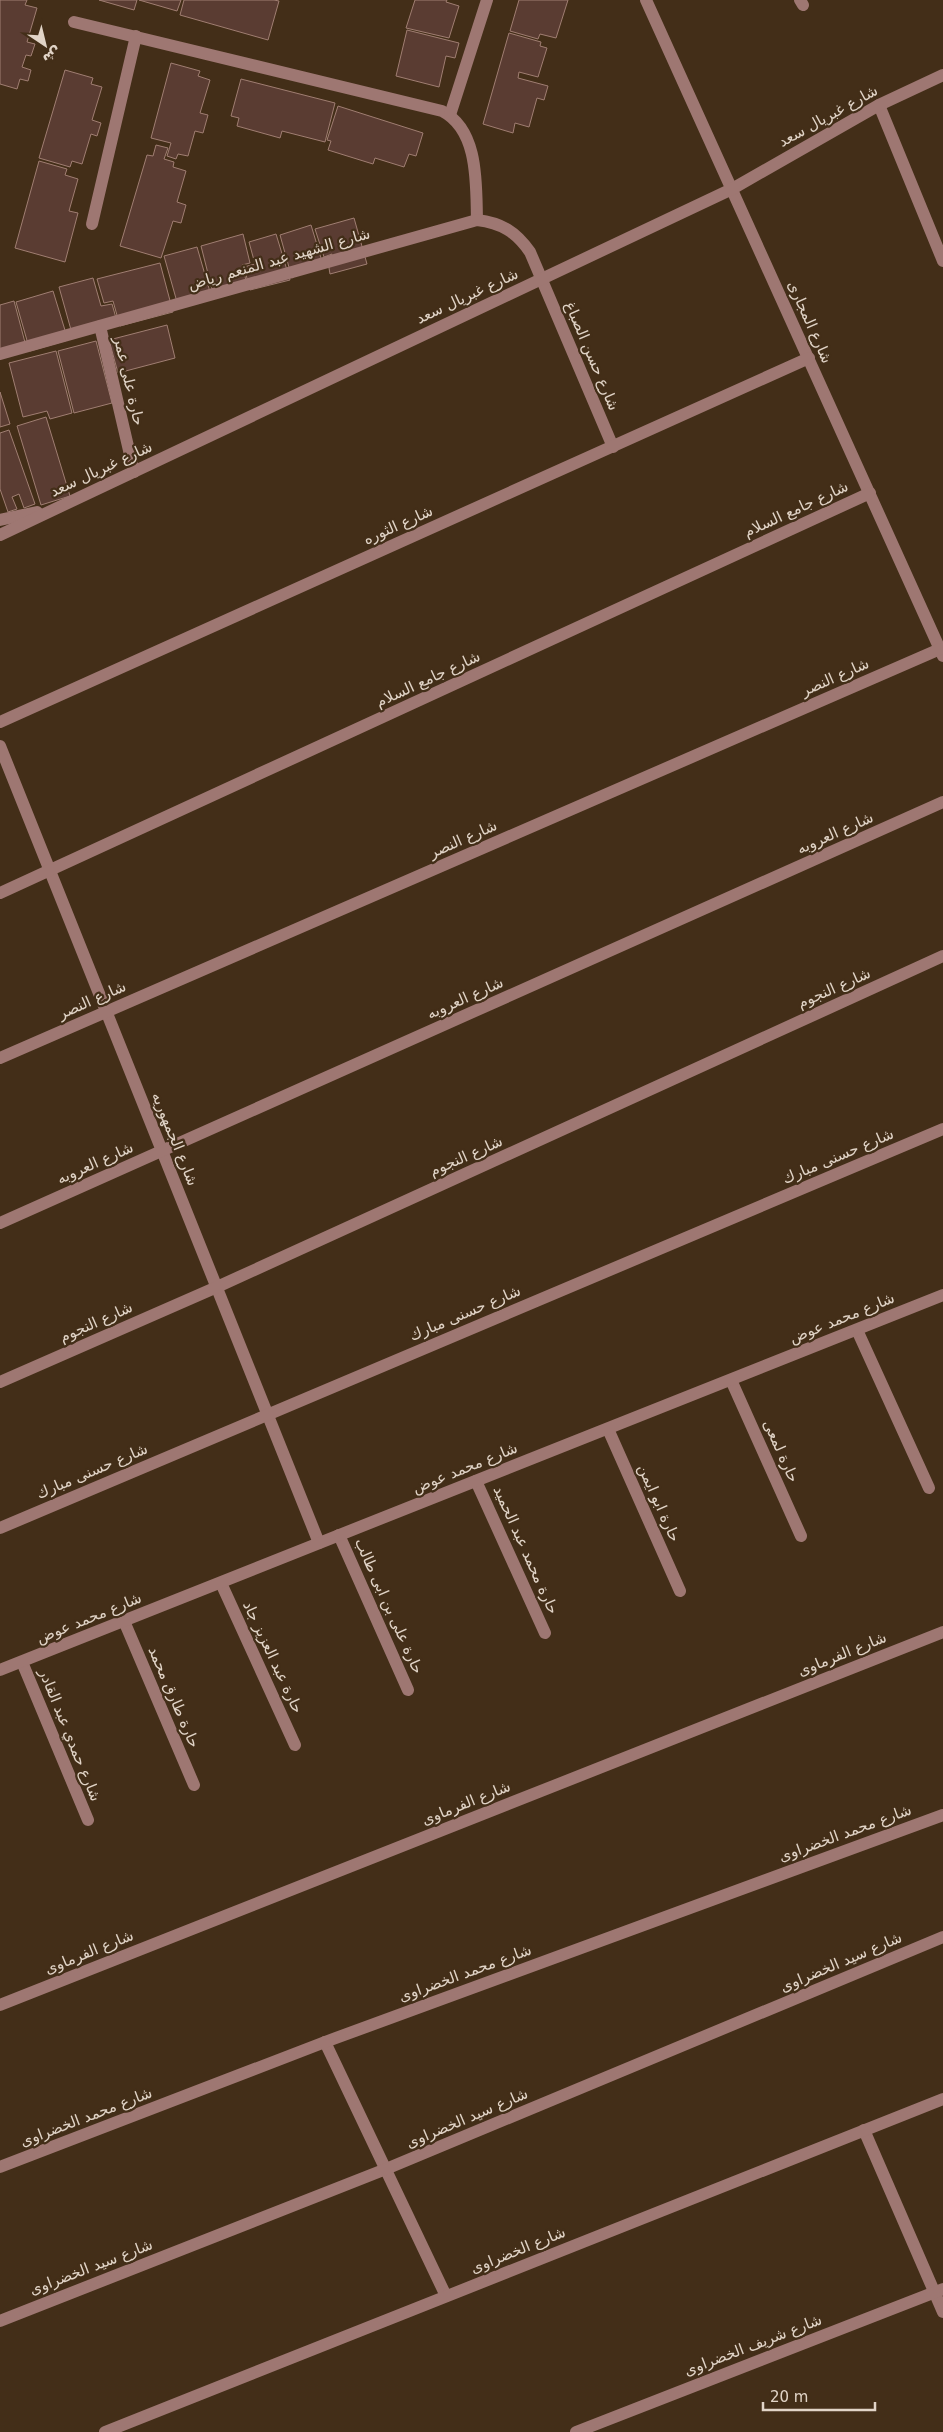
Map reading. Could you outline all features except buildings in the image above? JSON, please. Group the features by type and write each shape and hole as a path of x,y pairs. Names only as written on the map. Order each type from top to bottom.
{"street":[{"path":"450,115 487,0"},
{"name":"شارع المجارى","path":"646,0 941,653"},
{"path":"74,22 434,108 450,115 465,133 476,174 477,220"},
{"path":"92,224 136,36"},
{"name":"شارع غبريال سعد","path":"0,535 732,189 879,105 943,75"},
{"path":"879,105 943,262"},
{"name":"شارع الشهيد عبد المنعم رياض","path":"0,354 477,220 493,222 508,228 521,239 530,252 542,279"},
{"name":"شارع حسن الصباغ","path":"542,279 612,446"},
{"name":"حارة على عمر","path":"100,326 134,472"},
{"name":"شارع الثوره","path":"0,722 809,358"},
{"name":"شارع جامع السلام","path":"0,893 870,493"},
{"path":"0,520 59,508"},
{"name":"شارع النصر","path":"0,1058 941,653"},
{"name":"شارع الجمهوريه","path":"0,746 319,1543"},
{"name":"شارع العروبه","path":"0,1223 943,802"},
{"name":"شارع النجوم","path":"0,1382 217,1287 943,956"},
{"name":"شارع حسنى مبارك","path":"0,1528 943,1129"},
{"name":"شارع محمد عوض","path":"0,1670 943,1296"},
{"path":"857,1330 929,1488"},
{"name":"حارة لمعى","path":"731,1380 801,1536"},
{"name":"حارة ابو ايمن","path":"608,1429 680,1591"},
{"name":"حارة محمد عبد الحميد","path":"476,1481 545,1633"},
{"name":"حارة على بن ابى طالب","path":"339,1535 408,1690"},
{"name":"حارة عبد العزيز جاد","path":"221,1582 295,1745"},
{"name":"حارة طارق محمد","path":"124,1621 194,1785"},
{"name":"شارع الفرماوى","path":"0,2005 943,1632"},
{"name":"شارع حمدي عبد القادر","path":"22,1662 88,1820"},
{"name":"شارع محمد الخضراوى","path":"0,2167 325,2042 943,1815"},
{"name":"شارع سيد الخضراوى","path":"0,2321 386,2169 943,1937"},
{"path":"325,2042 446,2296"},
{"name":"شارع الخضراوى","path":"105,2432 943,2099"},
{"path":"864,2130 939,2291 943,2312"},
{"name":"شارع شريف الخضراوى","path":"576,2432 939,2291"}]}
